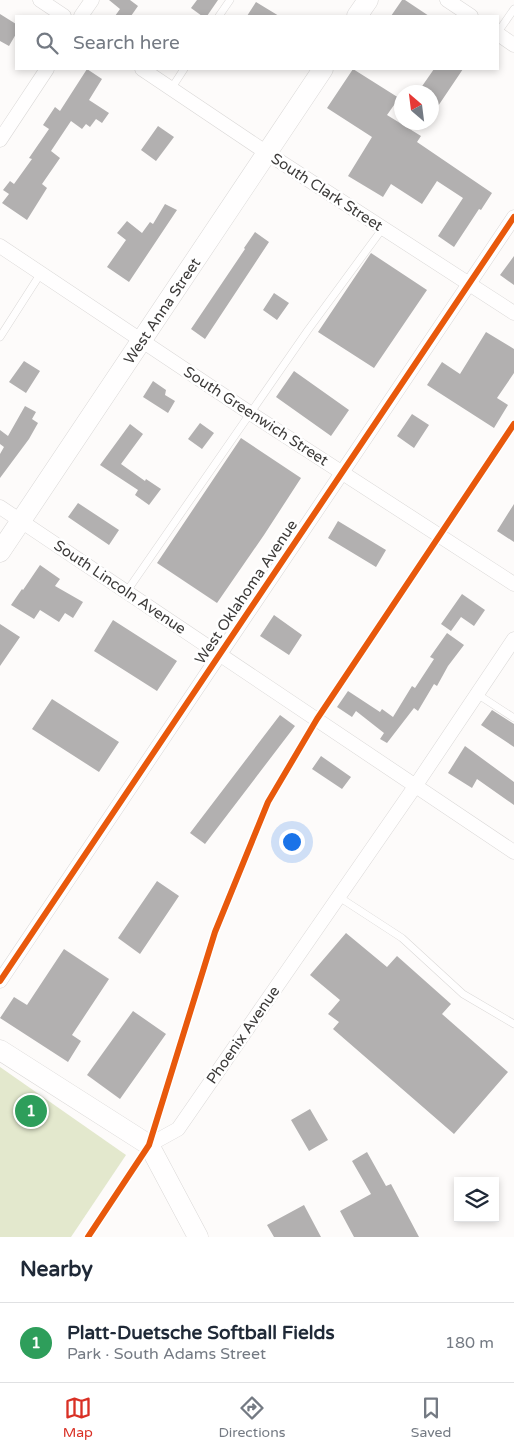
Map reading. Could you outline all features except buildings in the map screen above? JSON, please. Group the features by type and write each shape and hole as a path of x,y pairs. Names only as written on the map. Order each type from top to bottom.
{"main road":[{"path":"358,15 368,0"},
{"name":"West Anna Street","path":"0,552 322,70"},
{"path":"0,1050 149,1145 198,1237"}],"street":[{"path":"40,0 62,15"},
{"path":"82,15 92,0"},
{"path":"446,0 469,15"},
{"path":"499,34 514,45"},
{"path":"0,140 46,70"},
{"name":"South Clark Street","path":"144,70 267,153 514,313"},
{"name":"West Oklahoma Avenue","path":"0,981 514,217"},
{"name":"South Greenwich Street","path":"0,246 250,413 514,584"},
{"name":"South Lincoln Avenue","path":"0,507 514,852"},
{"name":"Phoenix Avenue","path":"149,1145 178,1129 416,785 514,639"}],"lane":[{"path":"220,15 230,0"},
{"path":"499,31 514,8"},
{"path":"171,88 183,70"},
{"path":"127,591 308,330 383,228"},
{"path":"0,337 41,273"},
{"path":"477,694 514,718"},
{"path":"339,897 402,938 463,994 514,1024"}],"green space":[{"path":"0,1067 126,1155 71,1237 0,1237"}],"cycle path":[{"path":"0,981 514,217"},
{"path":"88,1237 149,1145 215,932 268,802 317,719 514,424"}],"place":[{"name":"Platt-Duetsche Softball Fields","path":"31,1111"}]}
